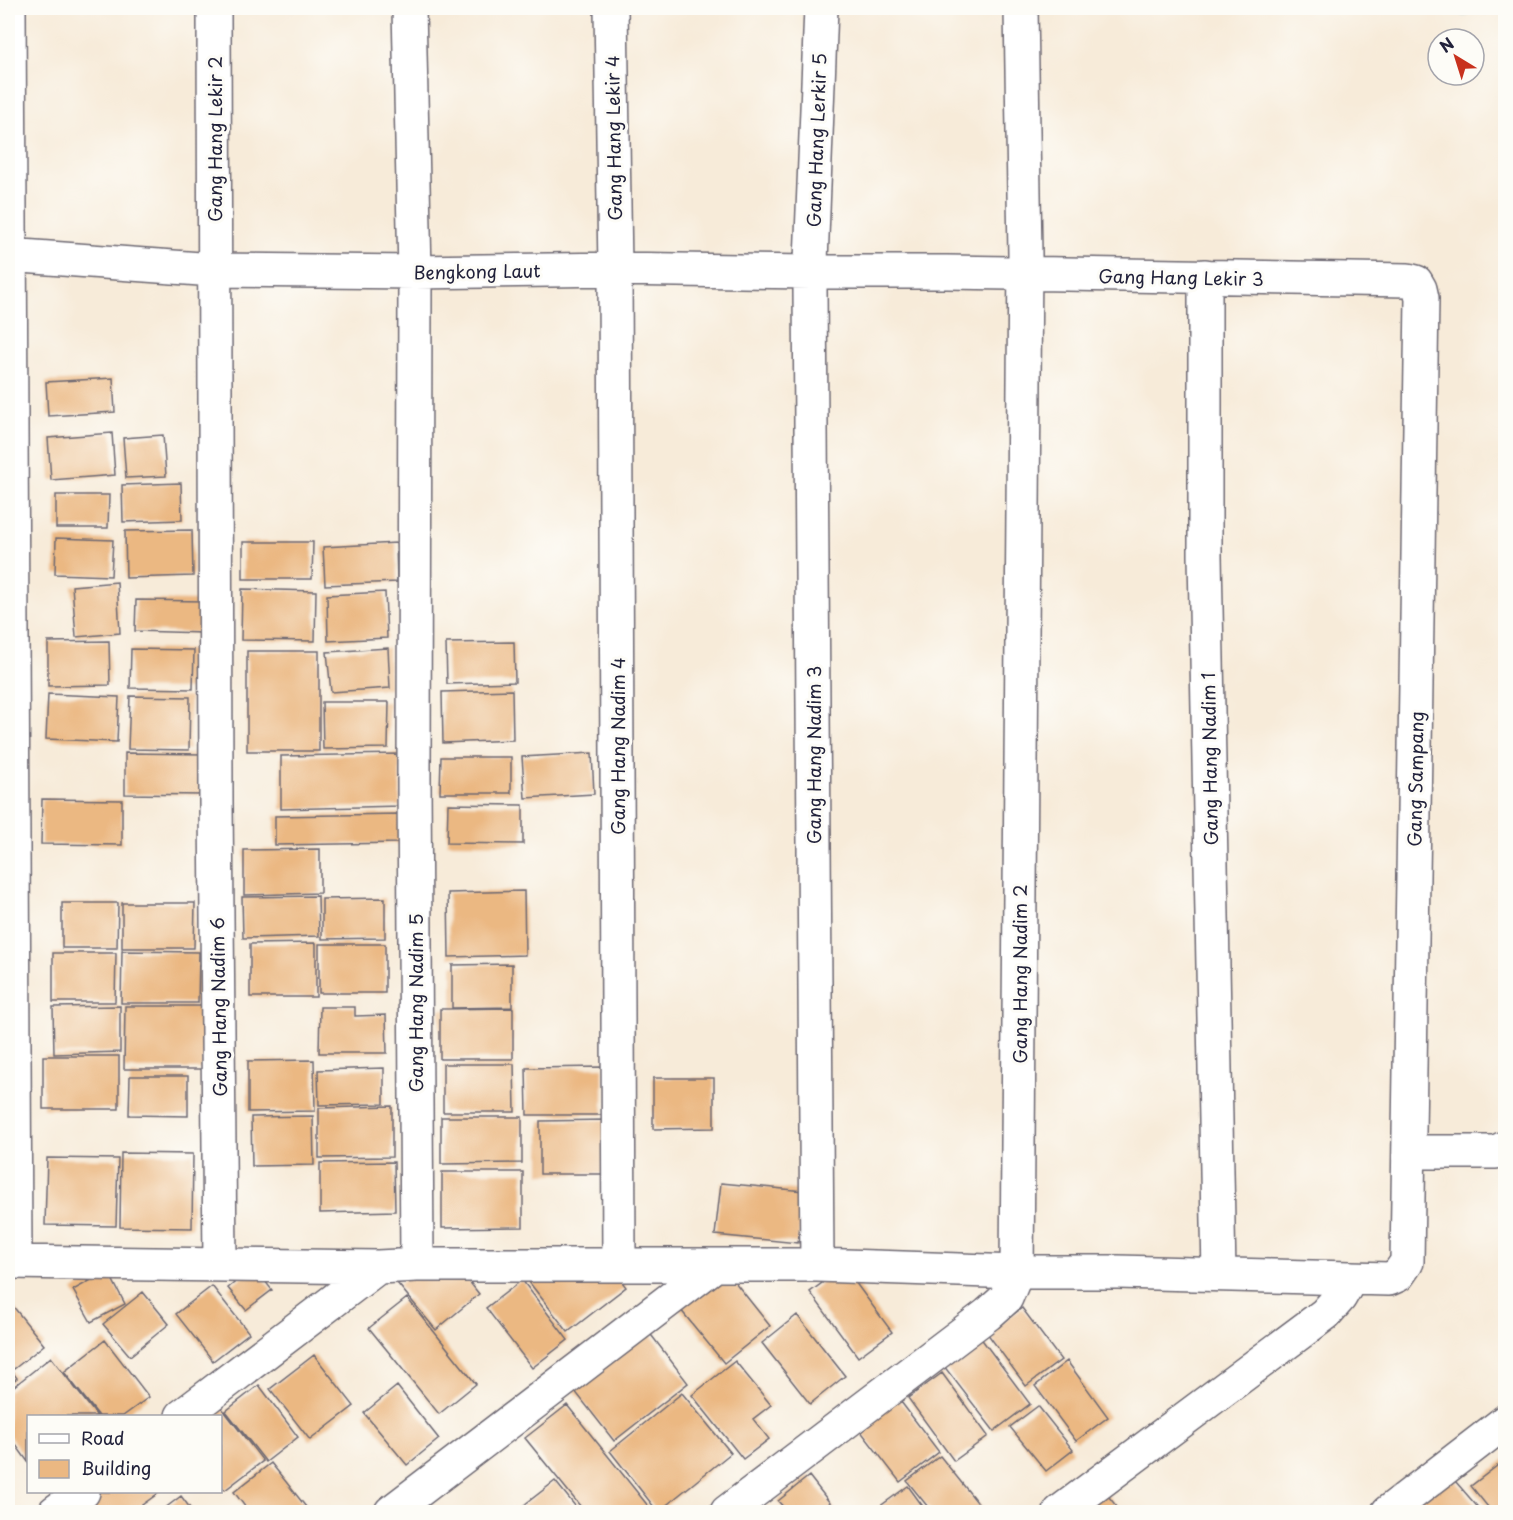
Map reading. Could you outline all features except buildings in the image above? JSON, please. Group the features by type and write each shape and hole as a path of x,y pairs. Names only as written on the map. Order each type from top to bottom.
{"street":[{"path":"9,8 11,1262 378,1267 715,1265 817,1251 1017,1257 1219,1274 1351,1278 1340,1297 1325,1314 1059,1512"},
{"name":"Gang Hang Lekir 2","path":"214,8 216,801"},
{"name":"Gang Hang Nadim 5","path":"409,8 415,272 414,779 417,1265"},
{"name":"Gang Hang Lekir 4","path":"611,8 615,270"},
{"name":"Gang Hang Lerkir 5","path":"811,273 821,8"},
{"name":"Gang Hang Nadim 2","path":"1017,1257 1025,274 1021,8"},
{"name":"Bengkong Laut","path":"9,255 214,270 947,272"},
{"name":"Gang Hang Nadim 4","path":"615,270 619,1264"},
{"name":"Gang Hang Lekir 3","path":"947,272 1416,282"},
{"name":"Gang Hang Nadim 3","path":"811,273 817,1251"},
{"name":"Gang Hang Nadim 1","path":"1205,276 1205,568 1219,1274"},
{"name":"Gang Sampang","path":"1351,1278 1389,1279 1398,1275 1407,1262 1422,298 1416,282"},
{"name":"Gang Hang Nadim 6","path":"216,801 220,1264"},
{"path":"1409,1152 1496,1152 1506,1147"},
{"path":"727,1512 988,1314 1006,1298 1017,1257"},
{"path":"391,1512 715,1265"},
{"path":"183,1415 378,1267"},
{"path":"1388,1512 1506,1421"},
{"path":"56,1512 80,1493"}]}
